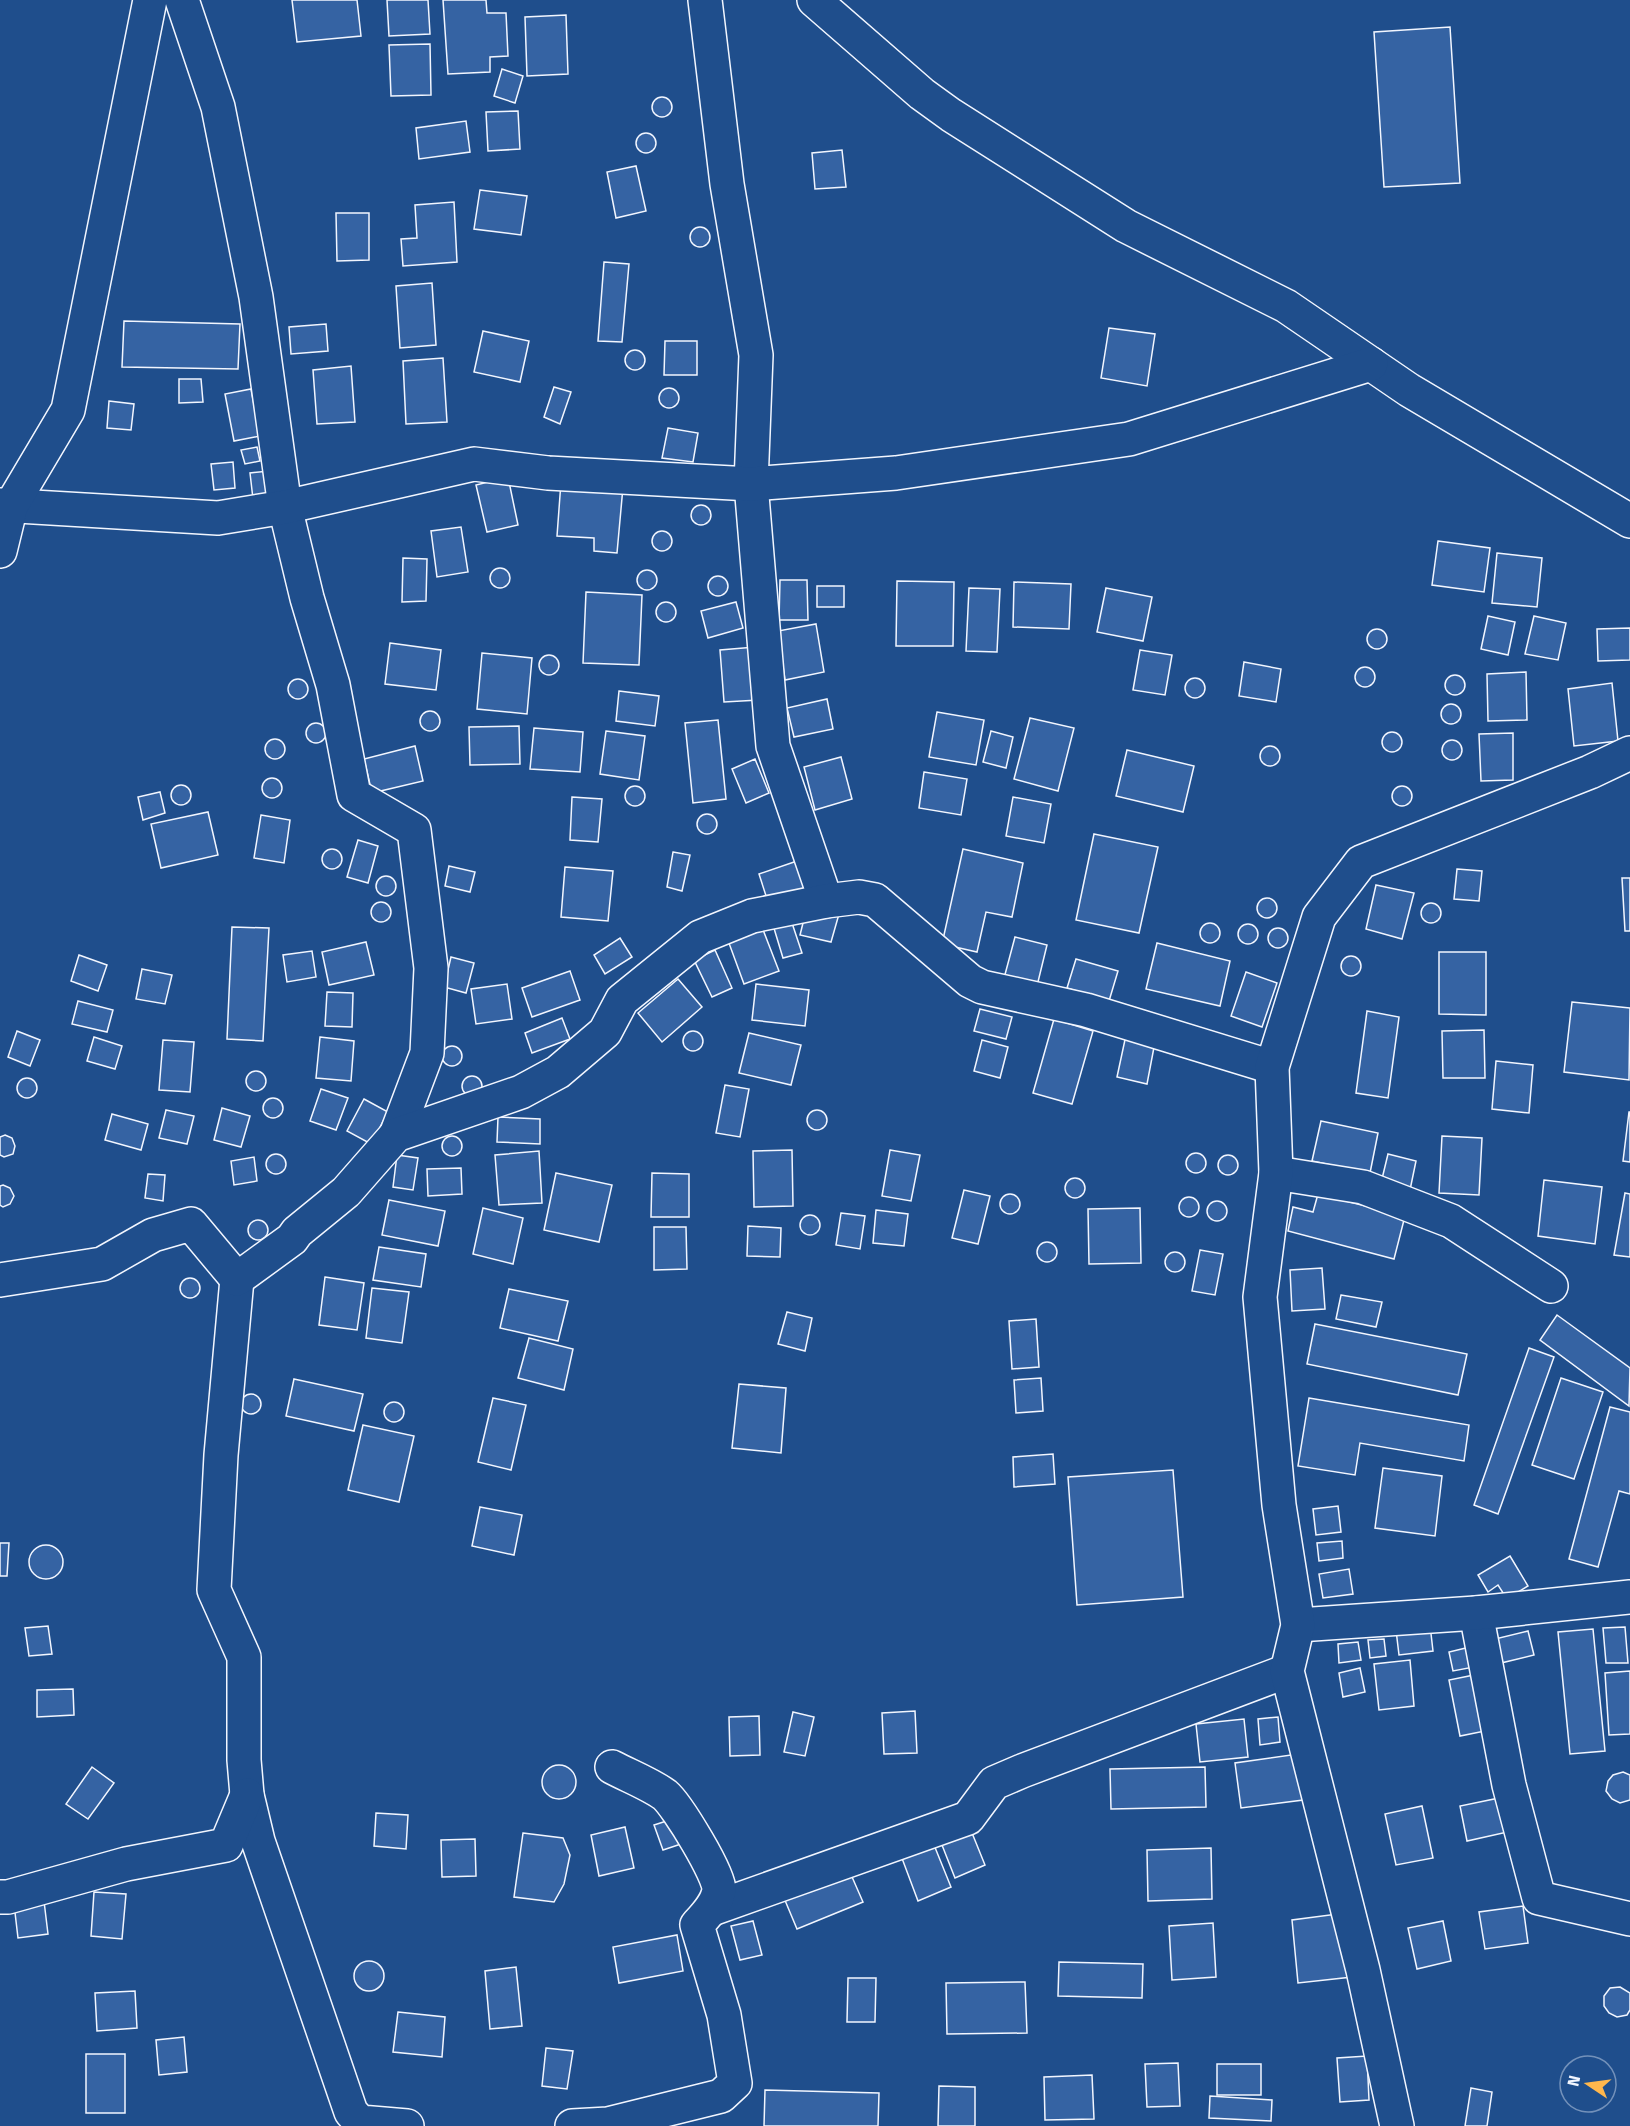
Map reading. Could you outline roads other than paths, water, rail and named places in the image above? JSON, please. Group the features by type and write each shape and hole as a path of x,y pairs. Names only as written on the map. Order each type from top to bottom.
{"street":[{"path":"0,551 5,505 68,410 150,0"},
{"path":"182,0 218,107 256,297 285,507 307,597 333,685 354,795 414,830 431,968 427,1053 396,1135 346,1192 292,1239 237,1278"},
{"path":"705,0 727,184 756,355 751,484 773,747 826,901"},
{"path":"814,0 890,67 951,115 1126,226 1287,306 1419,396 1630,521"},
{"path":"5,505 218,518 285,507 474,464 548,473 751,484 896,473 1129,439 1371,364"},
{"path":"1397,2126 1363,1970 1287,1671 1298,1625 1279,1505 1260,1297 1276,1173 1272,1067 1319,917 1361,862 1590,772 1630,753"},
{"path":"396,1135 521,1092 558,1072 605,1032 622,1000 700,937 752,916 826,901 859,897 875,900 970,981 982,987 1086,1010 1272,1067"},
{"path":"1276,1173 1363,1187 1451,1221 1551,1286"},
{"path":"0,1280 102,1264 153,1235 191,1224 237,1278 220,1455 214,1590 244,1657 243,1760 247,1795 258,1841 351,2112 360,2122 407,2126"},
{"path":"1298,1625 1476,1613 1630,1597"},
{"path":"1476,1613 1509,1785 1539,1898 1630,1919"},
{"path":"712,1909 968,1818 994,1783 1287,1671"},
{"path":"572,2126 608,2124 720,2096 735,2083 724,2015 697,1925 712,1909 719,1890 717,1877 679,1811 665,1795 612,1767"},
{"path":"0,1897 8,1897 126,1864 226,1845 247,1795"}]}
